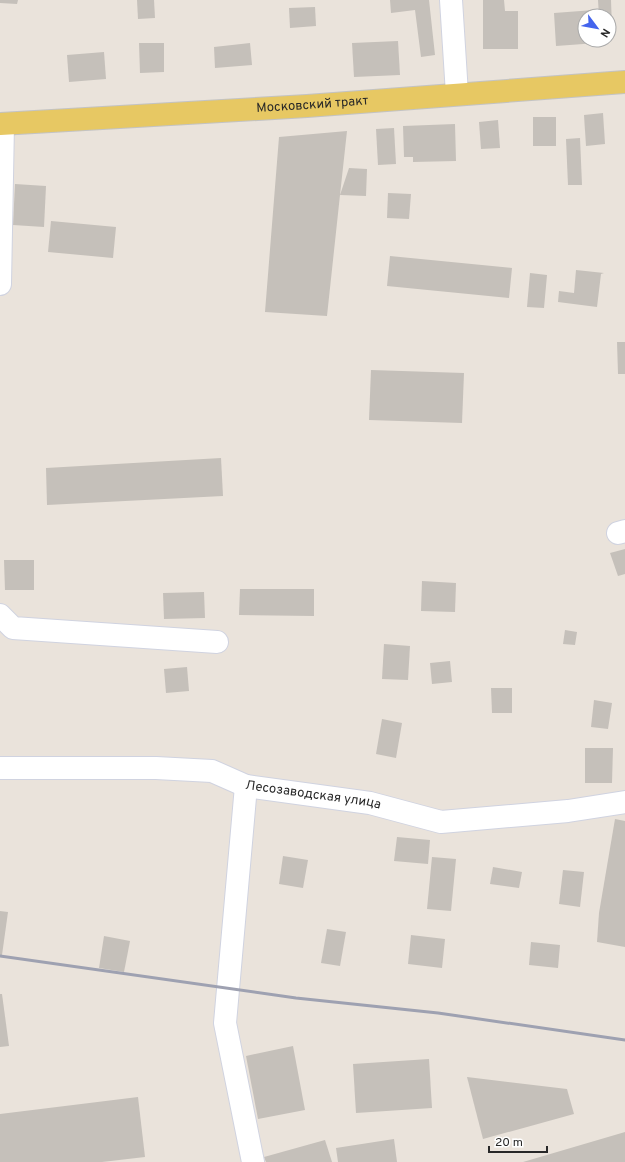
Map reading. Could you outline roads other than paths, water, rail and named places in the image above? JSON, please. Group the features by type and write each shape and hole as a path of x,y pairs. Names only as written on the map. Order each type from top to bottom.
{"main road":[{"name":"Московский тракт","path":"2,124 307,106 625,82"}],"street":[{"path":"451,0 457,94"},
{"path":"0,284 2,124"},
{"path":"0,615 13,628 217,642"},
{"name":"Лесозаводская улица","path":"0,768 156,768 212,771 246,786 370,803 441,822 568,811 625,802"},
{"path":"246,786 225,1023 253,1162"}],"railway":[{"path":"0,956 296,998 438,1013 625,1040"}]}
